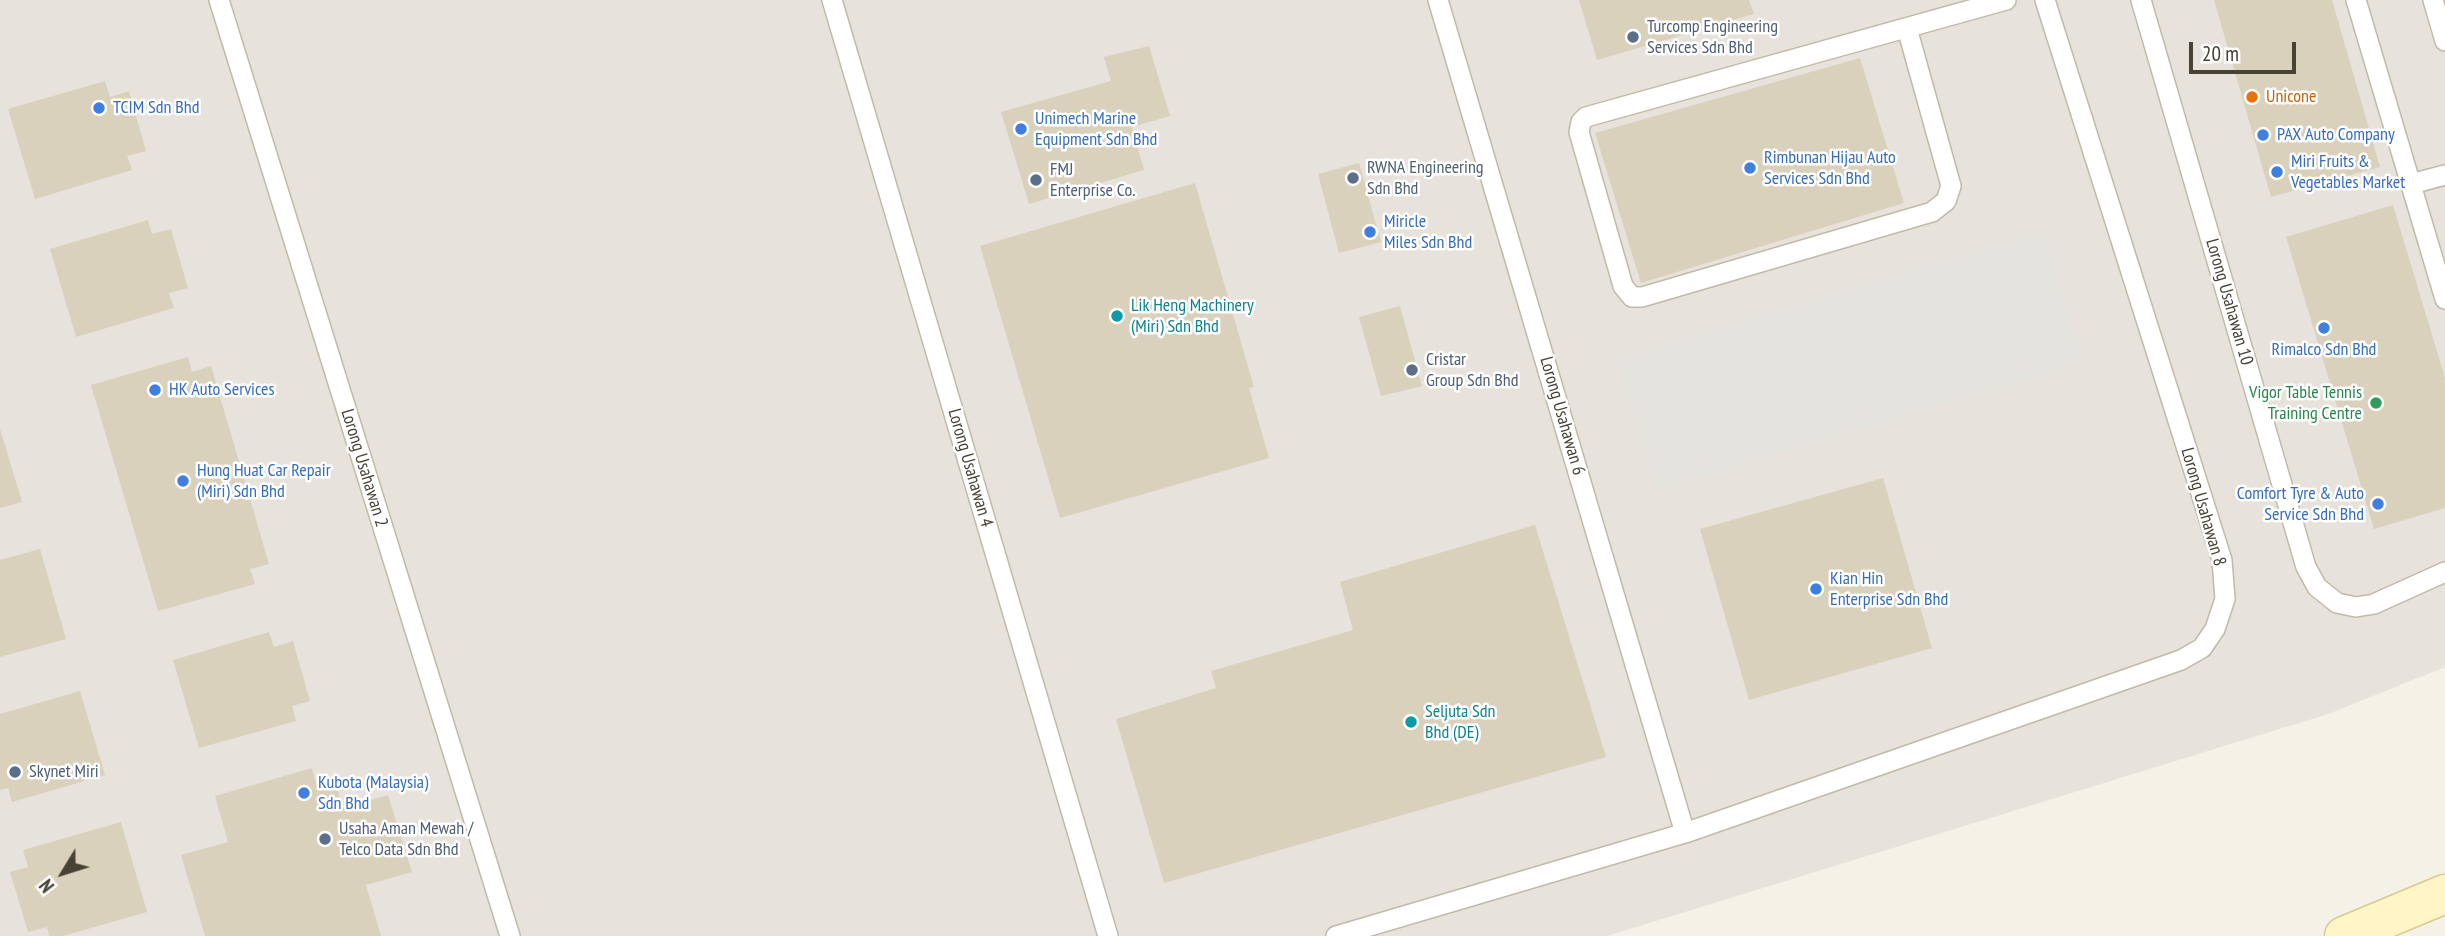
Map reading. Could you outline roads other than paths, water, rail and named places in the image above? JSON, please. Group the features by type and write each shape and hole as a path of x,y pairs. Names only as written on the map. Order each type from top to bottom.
{"main road":[{"path":"2344,936 2445,894"}],"lane":[{"name":"Lorong Usahawan 2","path":"219,0 510,936"},
{"name":"Lorong Usahawan 4","path":"832,0 1108,936"},
{"name":"Lorong Usahawan 6","path":"1438,0 1685,833"},
{"path":"1906,28 1951,186 1946,201 1932,212 1642,297 1632,296 1623,286 1579,132 1581,122 1586,117 2006,0"},
{"name":"Lorong Usahawan 8","path":"1336,936 1685,833 2181,660 2202,648 2216,629 2225,599 2222,560 2045,0"},
{"name":"Lorong Usahawan 10","path":"2141,0 2306,567 2317,587 2337,603 2356,607 2374,604 2445,572"},
{"path":"2356,0 2445,299"},
{"path":"2433,0 2445,41"},
{"path":"2411,184 2445,175"}],"place":[{"name":"Turcomp Engineering Services Sdn Bhd","path":"1633,37"},
{"name":"Unicone","path":"2252,97"},
{"name":"TCIM Sdn Bhd","path":"99,108"},
{"name":"Unimech Marine Equipment Sdn Bhd","path":"1021,129"},
{"name":"PAX Auto Company","path":"2263,135"},
{"name":"Rimbunan Hijau Auto Services Sdn Bhd","path":"1750,168"},
{"name":"Miri Fruits & Vegetables Market","path":"2277,172"},
{"name":"RWNA Engineering Sdn Bhd","path":"1353,178"},
{"name":"FMJ Enterprise Co.","path":"1036,180"},
{"name":"Miricle Miles Sdn Bhd","path":"1370,232"},
{"name":"Lik Heng Machinery (Miri) Sdn Bhd","path":"1117,316"},
{"name":"Rimalco Sdn Bhd","path":"2324,328"},
{"name":"Cristar Group Sdn Bhd","path":"1412,370"},
{"name":"HK Auto Services","path":"155,390"},
{"name":"Vigor Table Tennis Training Centre","path":"2376,403"},
{"name":"Hung Huat Car Repair (Miri) Sdn Bhd","path":"183,481"},
{"name":"Comfort Tyre & Auto Service Sdn Bhd","path":"2378,504"},
{"name":"Kian Hin Enterprise Sdn Bhd","path":"1816,589"},
{"name":"Seljuta Sdn Bhd (DE)","path":"1411,722"},
{"name":"Skynet Miri","path":"15,772"},
{"name":"Kubota (Malaysia) Sdn Bhd","path":"304,793"},
{"name":"Usaha Aman Mewah / Telco Data Sdn Bhd","path":"325,839"}]}
